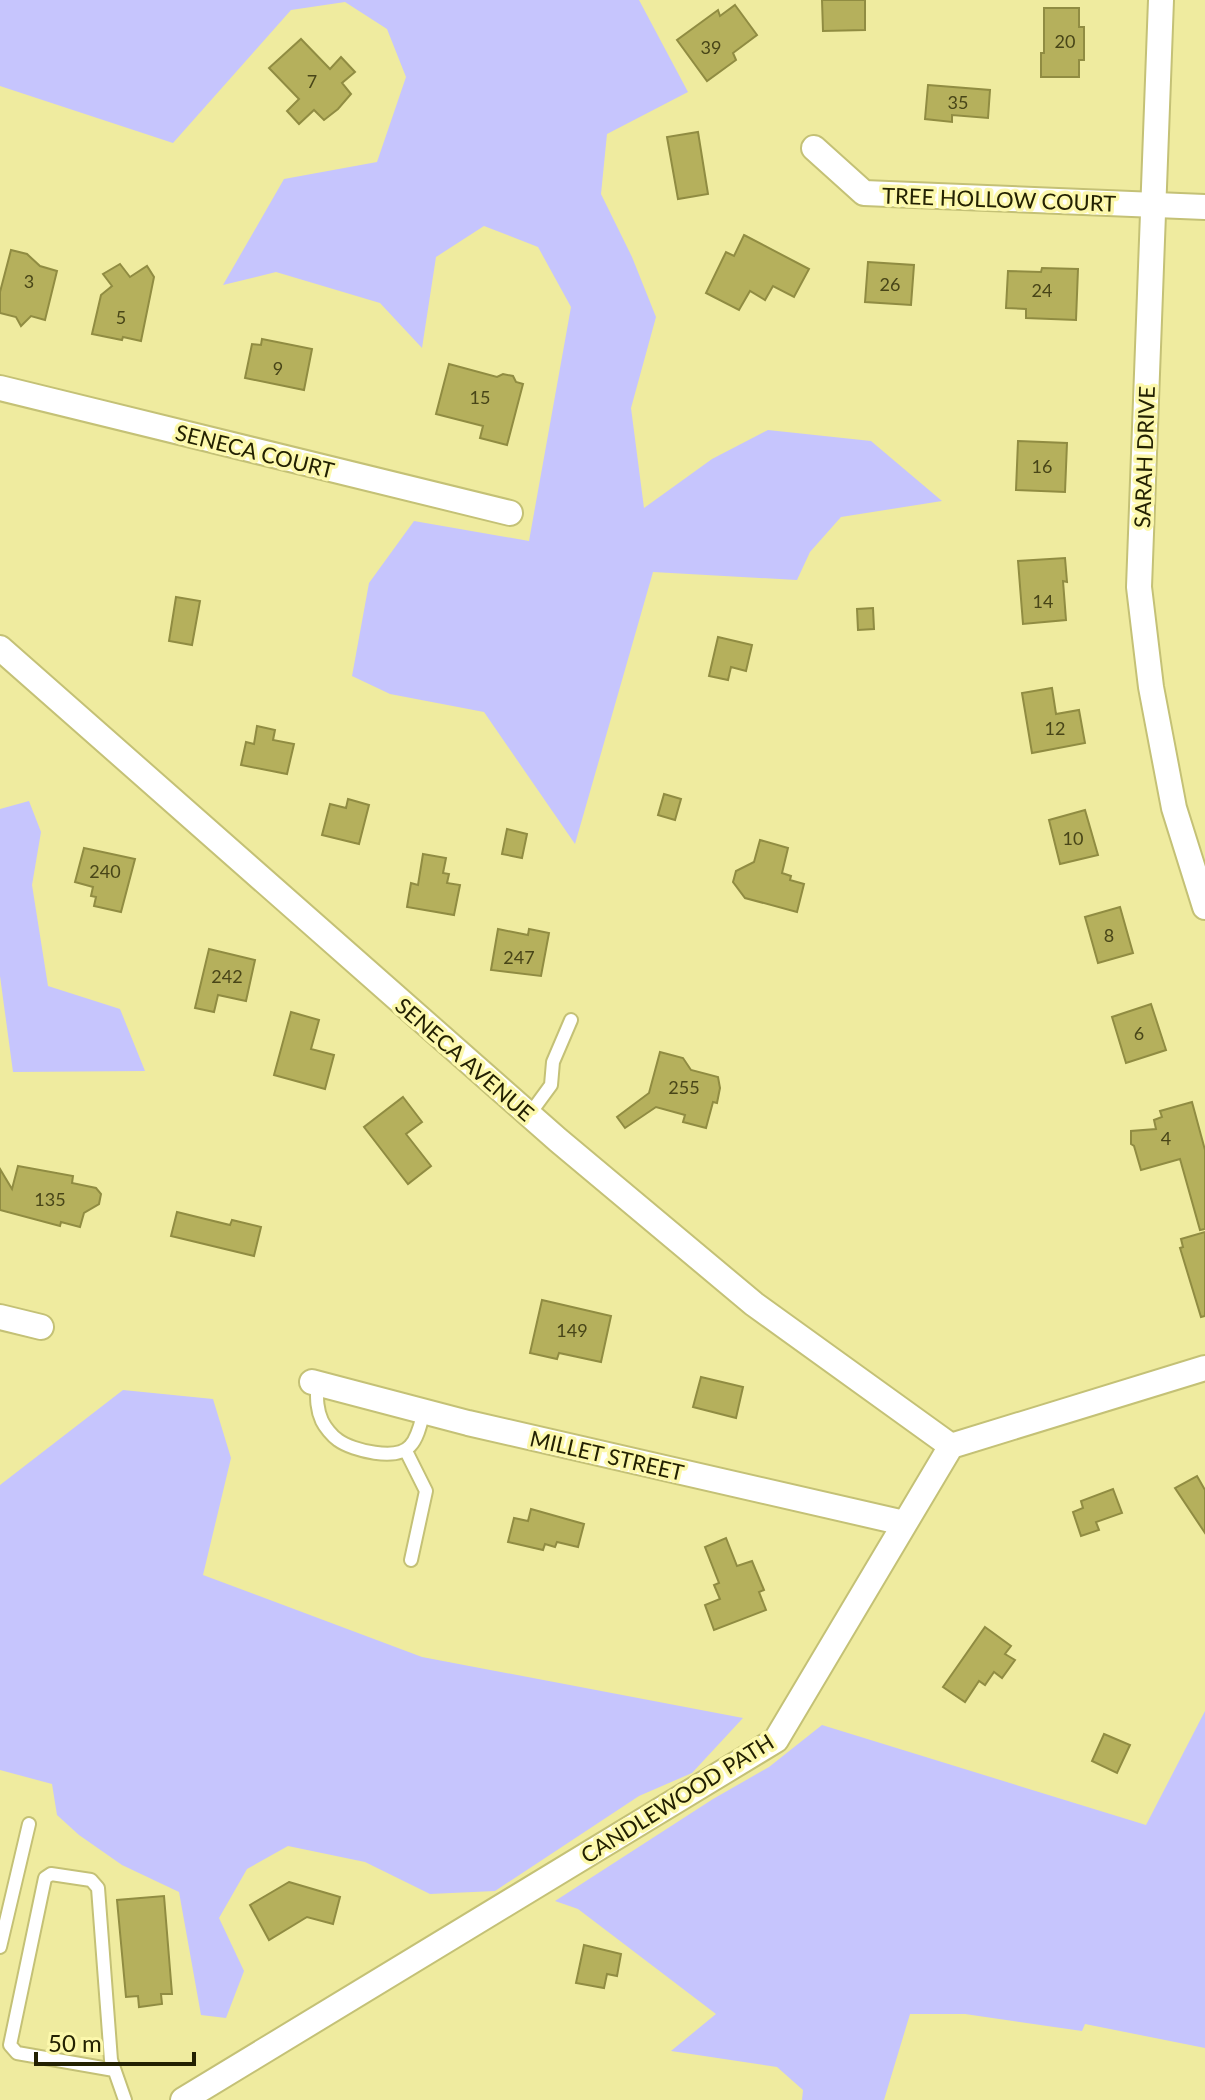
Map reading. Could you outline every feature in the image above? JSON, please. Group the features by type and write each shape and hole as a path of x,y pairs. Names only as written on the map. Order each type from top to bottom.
{"street":[{"name":"SARAH DRIVE","path":"1161,0 1139,587 1151,687 1174,808 1205,907"},
{"name":"TREE HOLLOW COURT","path":"814,148 864,193 1205,207"},
{"name":"SENECA COURT","path":"0,388 510,513"},
{"name":"SENECA AVENUE","path":"0,648 529,1115 754,1304 951,1446"},
{"path":"0,1317 41,1327"},
{"path":"951,1446 1205,1368"},
{"name":"MILLET STREET","path":"315,1382 424,1411 904,1523"},
{"name":"CANDLEWOOD PATH","path":"183,2100 776,1740 951,1446"}],"lane":[{"path":"529,1115 551,1085 553,1062 571,1020"},
{"path":"315,1382 317,1407 323,1423 340,1442 381,1454 406,1451 413,1443 424,1411"},
{"path":"406,1451 426,1491 411,1560"},
{"path":"0,1947 29,1824"},
{"path":"114,2070 17,2053 10,2045 45,1878 51,1874 91,1880 98,1888 111,2060 125,2100"}],"shaded area":[{"path":"0,0 639,0 688,92 607,134 601,194 632,257 656,317 631,408 644,508 712,459 768,430 871,441 942,501 841,517 810,552 797,580 653,572 575,844 484,712 390,694 352,676 369,583 414,521 529,541 571,307 538,247 484,226 436,257 422,348 380,303 276,272 223,285 284,179 377,162 406,77 387,29 345,2 291,10 173,143 0,86"},
{"path":"29,801 41,832 32,885 48,986 120,1009 145,1071 13,1072 0,976 0,809"},
{"path":"123,1390 213,1399 231,1458 203,1575 422,1657 743,1718 692,1773 639,1796 495,1891 430,1894 365,1862 288,1846 247,1869 219,1918 244,1971 226,2018 201,2015 179,1892 122,1865 79,1835 57,1815 52,1784 0,1770 0,1485"},
{"path":"1205,1711 1205,2048 1085,2024 1082,2031 965,2014 910,2014 884,2100 802,2100 803,2090 777,2067 671,2051 716,2014 578,1909 555,1901 713,1799 769,1767 822,1725 1146,1825"}],"building":[{"path":"822,0 865,0 865,30 823,31"},
{"path":"735,5 757,35 733,53 736,60 707,81 677,40 718,10 720,16"},
{"path":"1044,8 1079,8 1079,27 1084,27 1084,60 1079,60 1079,77 1041,77"},
{"path":"301,39 330,69 341,57 355,72 342,83 351,94 338,109 324,120 314,110 299,124 287,111 299,99 269,68"},
{"path":"928,85 990,90 988,118 952,115 952,122 925,119"},
{"path":"698,132 708,194 678,199 667,137"},
{"path":"744,235 809,269 794,297 773,286 765,300 750,291 739,310 706,293 726,252 734,256"},
{"path":"11,250 27,254 40,266 57,271 45,320 31,316 21,326 16,317 0,313 0,292"},
{"path":"868,262 914,265 911,305 865,302"},
{"path":"120,264 130,277 147,266 154,277 141,341 92,334 101,295 112,286 103,274"},
{"path":"1042,268 1078,269 1076,320 1026,318 1026,309 1006,308 1008,271 1041,272"},
{"path":"262,339 312,349 304,390 245,378 252,344 261,345"},
{"path":"449,364 497,377 503,374 513,376 516,382 523,384 507,445 480,438 483,426 436,414"},
{"path":"1018,441 1067,443 1065,492 1016,490"},
{"path":"1065,558 1066,620 1023,624 1018,561"},
{"path":"176,597 200,601 192,645 169,641"},
{"path":"873,608 874,629 858,630 857,609"},
{"path":"718,637 752,645 746,671 731,667 728,680 709,676"},
{"path":"1052,688 1056,714 1079,710 1085,743 1032,753 1022,693"},
{"path":"257,726 275,730 273,740 294,744 287,774 241,765 246,742 254,744"},
{"path":"664,794 681,799 675,820 658,815"},
{"path":"348,799 369,805 359,844 322,835 330,804 346,808"},
{"path":"1085,810 1098,855 1060,864 1049,820"},
{"path":"507,829 527,834 522,858 502,854"},
{"path":"760,840 788,848 782,873 791,876 790,880 804,884 797,912 745,898 733,882 736,871 754,862"},
{"path":"84,848 135,859 121,912 94,906 96,897 91,896 93,887 75,882"},
{"path":"423,854 446,858 443,873 449,874 447,883 460,885 454,915 407,907 411,883 418,885"},
{"path":"1120,907 1133,953 1098,963 1085,917"},
{"path":"498,929 528,935 529,929 549,933 541,976 491,970"},
{"path":"209,949 255,960 246,1001 218,995 214,1012 195,1008"},
{"path":"1151,1004 1166,1050 1126,1063 1112,1017"},
{"path":"291,1012 319,1020 311,1049 334,1055 325,1089 274,1075"},
{"path":"660,1052 683,1058 691,1070 718,1077 720,1088 717,1103 713,1102 706,1128 683,1122 685,1115 656,1107 625,1128 617,1117 649,1093"},
{"path":"403,1097 422,1122 406,1134 431,1166 408,1184 364,1127"},
{"path":"1192,1102 1205,1150 1205,1229 1200,1230 1180,1159 1141,1170 1131,1144 1131,1131 1156,1129 1154,1120 1162,1117 1160,1111"},
{"path":"18,1166 73,1176 72,1183 96,1188 101,1194 99,1204 84,1213 80,1227 61,1222 60,1226 0,1210 0,1169 12,1189"},
{"path":"177,1212 230,1225 232,1220 261,1227 254,1256 171,1236"},
{"path":"1205,1232 1205,1316 1201,1317 1180,1248 1183,1247 1181,1239"},
{"path":"542,1300 611,1316 601,1362 559,1353 557,1359 530,1353"},
{"path":"701,1377 743,1387 736,1418 693,1407"},
{"path":"1197,1476 1205,1490 1205,1533 1175,1488"},
{"path":"1113,1489 1122,1513 1096,1522 1099,1530 1081,1536 1073,1512 1083,1508 1081,1501"},
{"path":"531,1509 584,1524 578,1547 557,1542 555,1547 545,1544 543,1550 508,1542 514,1518 528,1521"},
{"path":"726,1538 737,1566 752,1561 764,1590 759,1592 766,1610 714,1630 705,1605 720,1599 714,1585 719,1583 705,1547"},
{"path":"985,1627 1011,1646 1005,1654 1015,1660 1002,1678 994,1672 985,1685 979,1681 965,1702 943,1687"},
{"path":"1104,1734 1130,1745 1117,1773 1092,1761"},
{"path":"289,1882 340,1897 333,1924 307,1917 269,1940 250,1905"},
{"path":"164,1896 172,1994 161,1994 162,2004 139,2007 138,1996 126,1997 117,1900"},
{"path":"584,1945 621,1954 617,1976 607,1974 604,1988 576,1983"}]}
